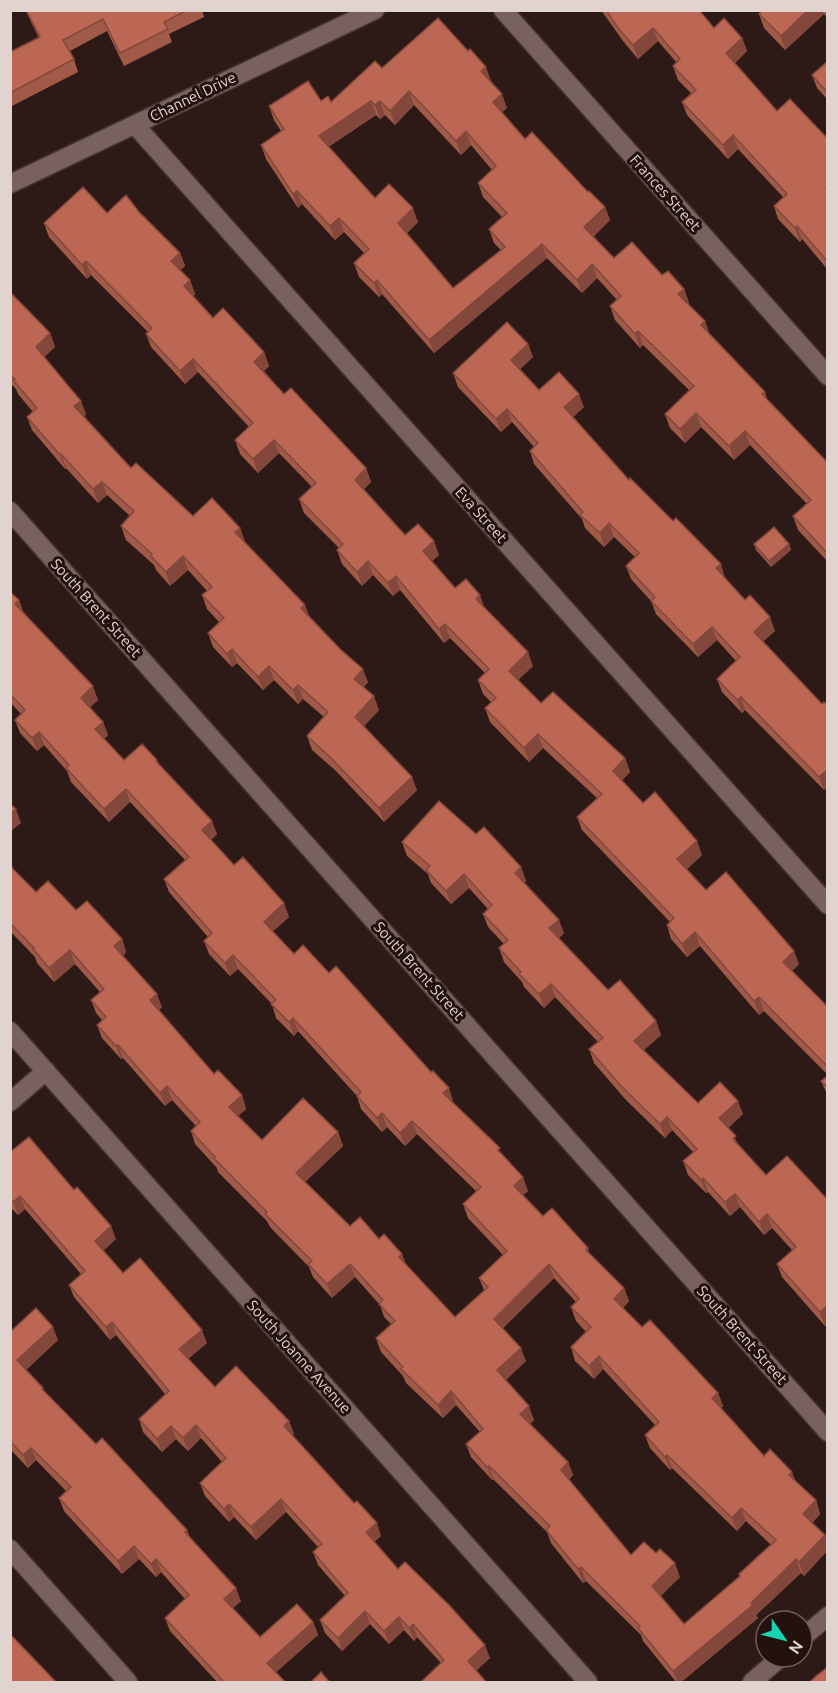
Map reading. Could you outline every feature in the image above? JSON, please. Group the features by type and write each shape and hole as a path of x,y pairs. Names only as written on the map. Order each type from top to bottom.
{"street":[{"name":"Channel Drive","path":"10,184 375,10"},
{"name":"Frances Street","path":"503,10 828,376"},
{"name":"Eva Street","path":"135,125 828,905"},
{"name":"South Brent Street","path":"10,511 828,1432"},
{"name":"South Joanne Avenue","path":"10,1031 588,1683"},
{"path":"10,1102 46,1071"},
{"path":"10,1549 128,1683"},
{"path":"814,1628 828,1616"},
{"path":"752,1683 768,1669"}],"building":[{"path":"26,10 187,10 164,22 168,29 120,53 103,19 63,40 74,59 10,93 10,52 40,37"},
{"path":"606,10 699,10 714,28 724,18 742,38 726,53 777,111 790,99 828,139 828,188 826,189 828,190 828,262 797,226 795,228 774,206 787,194 733,135 723,145 682,102 696,90 673,66 680,59 653,28 633,45"},
{"path":"763,10 808,10 781,36 759,14"},
{"path":"438,18 468,51 470,49 486,67 481,71 502,94 493,102 525,139 532,132 605,207 584,227 614,258 632,242 662,275 668,271 684,289 678,294 705,321 701,325 765,392 762,394 828,463 828,554 793,516 811,500 745,431 729,446 696,413 680,429 665,414 694,386 638,331 635,334 610,306 621,296 592,264 577,280 542,244 429,340 377,280 374,283 354,263 369,249 339,218 330,226 297,191 293,194 261,145 284,129 269,106 308,81 321,101 328,96 331,102 375,61 382,68","holes":["409,91 456,141 466,131 496,166 478,183 507,213 489,229 505,247 453,288 398,223 413,208 389,184 375,198 319,136 371,101 375,105 380,101 390,111"]},
{"path":"828,61 828,91 827,92 812,75"},
{"path":"83,187 107,213 126,195 139,212 180,253 171,261 190,280 184,286 213,318 223,308 264,352 254,362 284,394 291,388 366,468 355,480 405,535 418,524 434,541 423,551 455,588 466,579 480,595 476,599 528,652 509,671 541,703 553,692 625,758 613,771 643,803 655,792 697,841 677,859 706,890 726,872 794,951 783,962 828,1007 828,1067 759,997 754,1001 695,932 682,944 667,925 674,918 577,817 602,794 538,734 524,748 485,708 496,698 478,680 489,669 445,624 439,629 396,576 388,583 368,561 357,572 337,550 343,544 299,499 316,483 274,440 253,459 235,440 253,423 193,359 180,371 146,334 152,328 86,261 82,265 44,223"},
{"path":"10,292 50,333 36,347 81,401 74,406 131,468 136,463 193,516 212,498 240,528 235,532 305,605 301,608 340,649 363,669 354,679 374,696 355,717 412,777 379,808 307,736 328,712 298,685 293,690 269,666 258,677 232,649 227,654 208,633 224,618 202,595 212,587 183,556 166,572 151,556 152,554 121,526 134,511 102,482 93,489 27,417 37,408 10,375"},
{"path":"507,322 528,344 511,360 539,390 559,372 579,394 564,407 629,480 630,478 673,521 676,518 721,564 716,568 745,600 750,595 770,617 754,632 822,704 824,702 828,705 828,769 819,777 741,697 737,700 717,679 740,657 712,627 693,644 651,601 655,597 626,566 639,553 609,523 600,533 580,515 583,512 530,451 538,443 507,409 496,419 453,373"},
{"path":"774,527 789,544 769,561 754,544"},
{"path":"10,592 19,600 15,604 93,686 81,698 103,722 95,729 124,760 142,744 212,821 202,830 234,865 243,857 284,903 264,922 294,954 303,945 329,973 336,966 431,1072 433,1071 449,1088 443,1093 500,1148 498,1150 523,1177 514,1186 543,1216 552,1208 588,1248 586,1250 624,1288 614,1299 642,1327 650,1320 718,1393 712,1398 764,1456 770,1449 792,1472 789,1475 816,1500 803,1514 825,1535 799,1562 796,1559 751,1603 753,1605 673,1671 638,1628 640,1626 581,1567 578,1569 546,1530 550,1526 466,1444 483,1429 451,1391 438,1405 401,1369 403,1367 376,1338 395,1321 379,1304 383,1300 350,1264 327,1284 308,1264 312,1261 265,1214 267,1212 191,1131 200,1122 167,1086 160,1093 118,1045 116,1046 97,1025 106,1017 91,1000 104,989 70,950 49,968 10,923 10,866 36,892 48,881 76,910 87,901 122,939 114,946 157,994 150,1000 214,1074 218,1070 242,1095 229,1107 262,1140 303,1098 338,1132 296,1173 350,1226 360,1217 379,1239 384,1234 402,1254 399,1257 455,1317 488,1287 479,1278 507,1251 463,1204 481,1187 412,1121 400,1133 382,1113 377,1118 357,1096 361,1092 293,1018 289,1022 271,1004 276,1000 233,955 225,963 204,941 212,933 164,879 189,857 126,789 104,809 66,768 69,765 39,732 32,738 15,720 25,710 10,694","holes":["549,1264 579,1299 571,1307 591,1327 571,1347 589,1366 599,1356 659,1422 645,1435 665,1457 667,1455 732,1518 741,1508 776,1540 739,1574 740,1576 684,1624 652,1586 675,1563 660,1549 656,1553 644,1542 631,1555 561,1470 568,1462 520,1414 529,1406 497,1370 521,1348 494,1319"]},
{"path":"439,801 476,834 484,827 521,867 515,873 559,920 549,928 608,990 620,980 656,1021 634,1041 698,1103 720,1082 738,1101 719,1118 736,1136 733,1139 766,1175 787,1156 828,1200 828,1305 820,1312 777,1264 796,1247 767,1214 759,1222 735,1194 725,1202 703,1178 701,1180 683,1161 697,1149 667,1117 660,1124 621,1086 589,1049 603,1038 551,984 539,994 519,974 521,972 499,948 508,940 483,914 492,905 464,874 446,891 426,870 430,866 402,842"},
{"path":"10,804 16,809 10,814"},
{"path":"828,1076 828,1088 821,1081"},
{"path":"29,1137 74,1190 77,1187 111,1226 95,1241 123,1273 140,1258 202,1330 179,1349 215,1387 236,1366 289,1421 284,1426 354,1503 357,1501 377,1523 366,1532 398,1569 405,1562 449,1605 485,1645 468,1661 487,1683 420,1683 444,1660 413,1624 409,1628 399,1617 384,1631 365,1611 338,1638 320,1620 348,1593 313,1552 322,1544 281,1499 251,1527 229,1504 224,1509 200,1483 226,1458 196,1425 183,1438 171,1426 157,1439 139,1419 169,1391 112,1322 106,1327 69,1285 85,1271 20,1196 13,1202 10,1199 10,1152"},
{"path":"36,1308 53,1327 17,1360 96,1444 102,1438 187,1530 185,1532 236,1588 224,1599 260,1637 297,1604 313,1622 267,1663 286,1683 225,1683 165,1618 189,1595 156,1559 151,1564 134,1546 118,1561 59,1498 71,1487 31,1448 23,1455 10,1441 10,1332"},
{"path":"10,1634 57,1683 10,1683"},
{"path":"828,1667 828,1683 809,1683 816,1676"},
{"path":"321,1672 330,1683 310,1683"}]}
